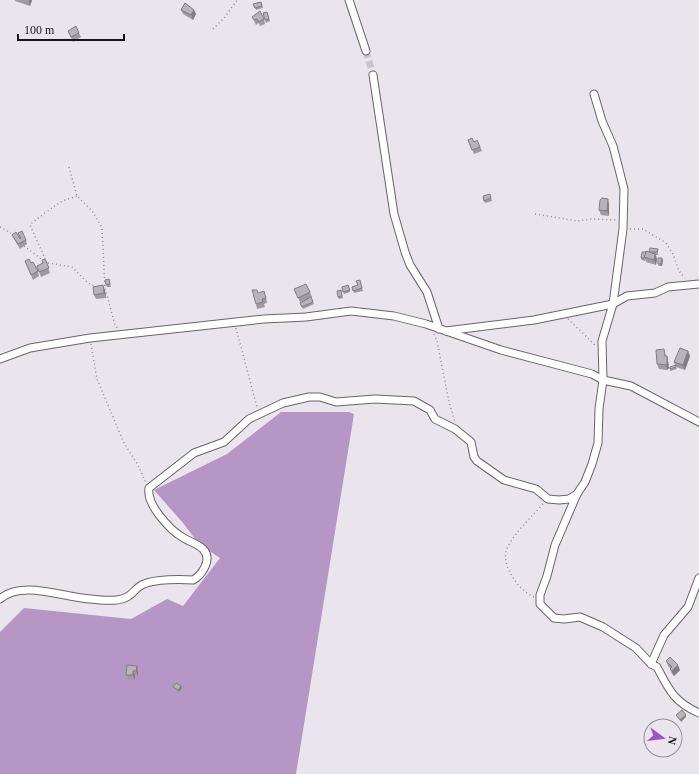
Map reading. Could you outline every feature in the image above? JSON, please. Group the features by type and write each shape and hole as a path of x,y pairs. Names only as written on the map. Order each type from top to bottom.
{"street":[{"path":"349,0 366,51"},
{"path":"373,75 394,214 410,265 427,292 442,330"},
{"path":"594,94 602,121 613,146 623,181 624,221 613,304 603,333 601,351 603,380 599,409 598,443 590,470 577,494 555,545 539,600 542,606 554,618 564,620 580,617 590,621 636,648 651,664 657,666 669,692 685,706 699,713"},
{"path":"442,330 523,322 613,304 627,296 649,294 668,287 697,284"},
{"path":"0,359 30,348 90,338 264,319 306,317 351,311 394,316 426,324 507,352 592,374 603,380 631,386 699,422"},
{"path":"0,599 11,591 22,589 90,600 118,600 129,595 136,588 150,582 193,580 198,578 206,563 205,551 179,535 152,506 148,495 149,488 194,454 224,442 249,419 258,413 304,398 320,397 336,402 375,399 410,400 430,410 435,419 458,431 471,442 474,457 477,461 504,480 536,489 548,499 569,499 577,494"},
{"path":"651,664 664,636 688,607 699,578"}],"path":[{"path":"214,29 237,0"},
{"path":"69,167 77,196 93,212 102,228 105,288 115,325 123,334"},
{"path":"47,263 30,225 34,220 45,215 62,202 77,196"},
{"path":"535,214 577,221 592,219 624,221"},
{"path":"0,227 14,235"},
{"path":"623,228 643,229 666,243 673,254 679,271 684,277 697,284"},
{"path":"24,246 47,263 68,265 88,283 99,288 105,288"},
{"path":"562,314 601,351"},
{"path":"235,322 258,413"},
{"path":"426,324 436,340 448,402 458,431"},
{"path":"90,338 97,379 124,443 138,465 149,488"},
{"path":"539,600 528,594 517,584 508,569 506,552 510,544 548,499"}],"shaded area":[{"path":"281,412 349,412 354,414 296,774 0,774 0,632 24,608 131,619 167,599 183,606 220,558 199,544 154,490 227,454"}],"building":[{"path":"261,2 262,6 255,8 253,4"},
{"path":"185,3 194,10 191,15 181,10"},
{"path":"260,11 264,19 259,22 257,19 254,20 252,17"},
{"path":"267,12 269,19 265,20 263,13"},
{"path":"76,26 79,33 71,37 68,31"},
{"path":"472,138 474,142 477,140 480,147 472,150 468,140"},
{"path":"490,194 491,198 484,201 483,196"},
{"path":"602,198 608,199 607,211 599,210 600,200"},
{"path":"22,231 26,240 18,244 12,235 16,232 20,239 21,238 18,233"},
{"path":"650,248 658,249 657,252 649,252"},
{"path":"646,251 655,254 654,260 644,257"},
{"path":"642,252 646,252 644,258 641,258"},
{"path":"658,258 662,258 661,264 658,264"},
{"path":"29,259 31,263 33,262 38,271 31,275 25,261"},
{"path":"45,259 49,268 39,272 37,266 43,263 42,260"},
{"path":"109,279 110,284 106,285 105,280"},
{"path":"360,280 362,288 353,291 352,287 358,285 356,281"},
{"path":"306,284 310,292 298,298 294,289"},
{"path":"103,285 104,293 94,295 93,287"},
{"path":"348,285 350,290 343,292 342,287"},
{"path":"252,290 257,290 258,293 264,291 266,298 262,299 263,302 256,304"},
{"path":"341,290 342,296 338,297 337,291"},
{"path":"311,297 313,302 302,307 300,303"},
{"path":"680,348 688,351 683,365 674,362"},
{"path":"664,349 665,356 667,356 667,364 657,364 656,350"},
{"path":"676,365 676,367 670,369 670,367"},
{"path":"670,657 678,665 672,671 670,669 672,667 666,661"},
{"path":"127,665 137,666 136,671 133,671 133,675 126,675"},
{"path":"176,683 181,686 178,690 173,687"},
{"path":"682,710 686,715 682,718 678,718 676,715"}],"tunnel":[{"path":"366,51 373,75"}]}
